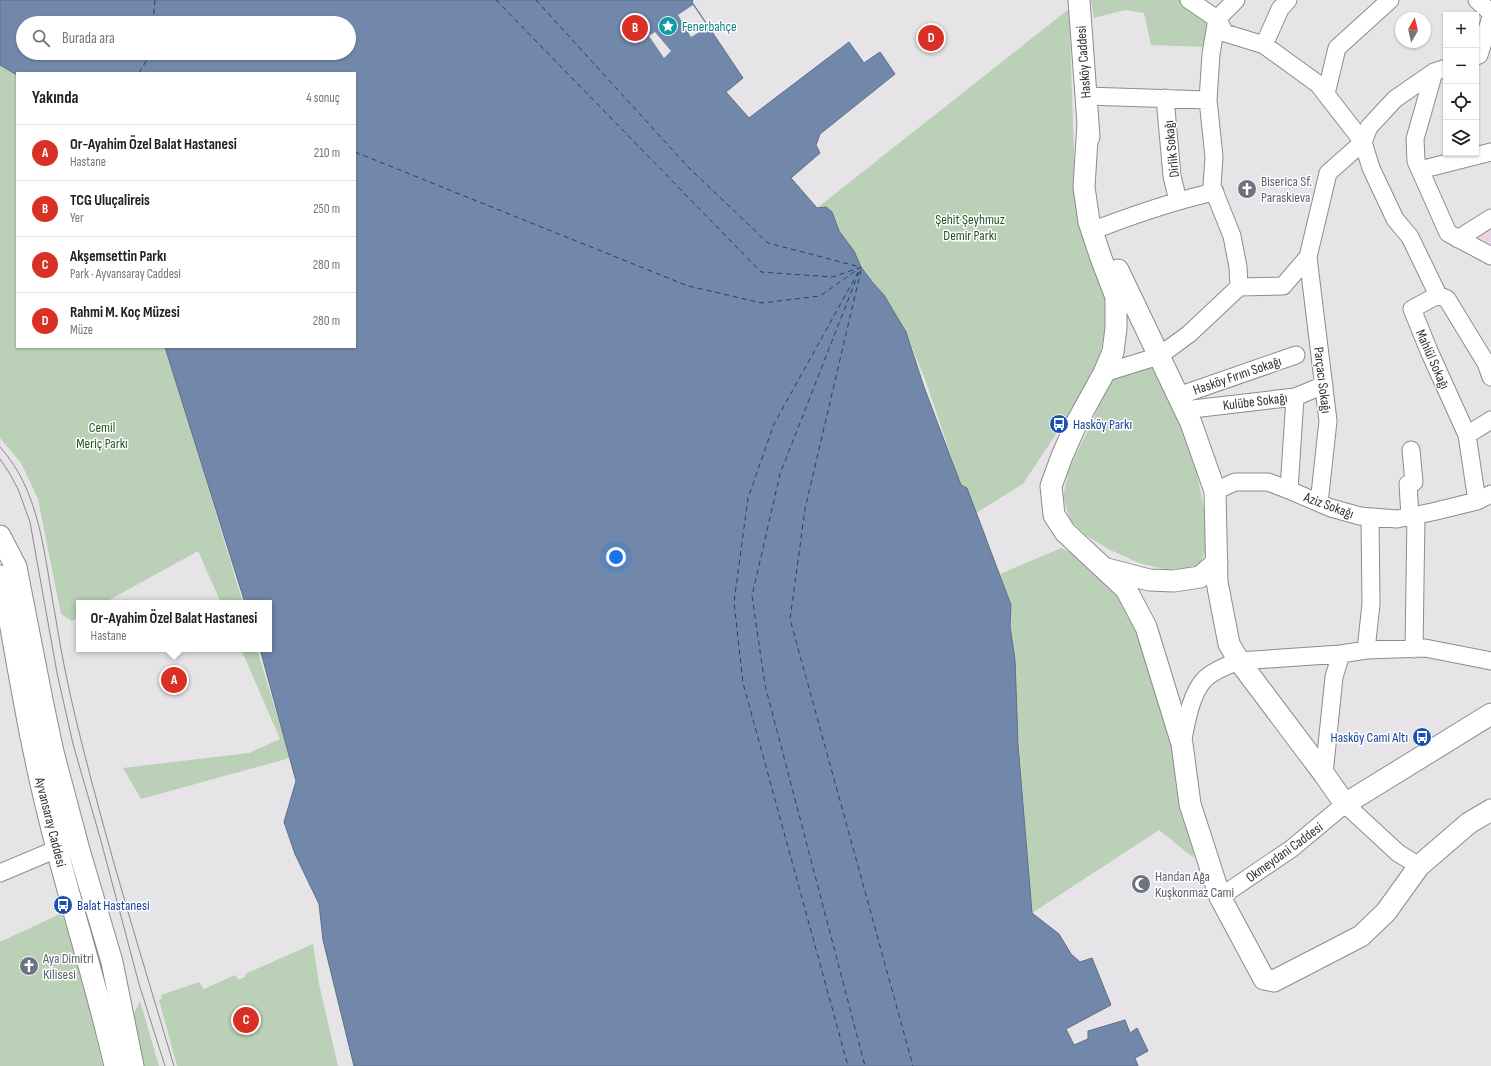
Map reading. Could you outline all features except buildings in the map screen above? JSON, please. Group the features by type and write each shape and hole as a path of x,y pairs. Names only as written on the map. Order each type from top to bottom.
{"main road":[{"name":"Hasköy Caddesi","path":"1079,0 1088,123"},
{"path":"1088,123 1094,203 1102,227 1121,278 1192,427 1215,491 1217,582 1229,644 1239,661 1345,804 1491,714"},
{"path":"1088,123 1084,187 1089,222 1116,297 1116,328 1113,352 1104,373 1077,422 1051,486 1054,515 1065,532 1126,589 1146,627 1182,744 1190,804 1220,897 1264,979 1274,981 1361,936 1386,912 1419,866 1469,823 1491,810"},
{"name":"Ayvansaray Caddesi","path":"0,536 16,567 53,752 79,850 114,968 133,1066"},
{"path":"1106,569 1149,580 1174,581 1200,577 1217,562"},
{"name":"Ayvansaray Caddesi","path":"0,576 4,589 35,756 57,849 99,1000 115,1066"},
{"path":"83,944 99,963 114,968"}],"street":[{"path":"1189,0 1217,19 1225,33 1264,45 1318,84 1363,142 1371,168 1395,219 1410,237 1438,295 1447,299 1489,367"},
{"path":"1236,0 1217,19 1211,54 1208,100 1214,157 1212,186 1232,236 1238,267 1239,288"},
{"path":"1264,45 1280,9 1288,0"},
{"path":"1326,94 1337,48 1390,0"},
{"path":"1477,0 1491,13"},
{"path":"1482,54 1491,17"},
{"path":"1104,373 1159,356 1189,334 1239,288 1283,286 1308,257 1328,173 1363,142 1369,127 1395,99 1440,70"},
{"path":"1440,70 1415,139 1416,161 1448,233 1491,256"},
{"path":"1086,96 1208,100"},
{"name":"Dirlik Sokağı","path":"1165,98 1172,176 1178,201"},
{"path":"1420,170 1491,152"},
{"path":"1102,227 1178,201 1215,192"},
{"path":"1458,239 1491,218"},
{"name":"Parçacı Sokağı","path":"1308,257 1328,421 1319,503"},
{"name":"Mahlül Sokağı","path":"1438,295 1412,309 1429,351 1467,435"},
{"name":"Hasköy Fırını Sokağı","path":"1181,403 1296,355"},
{"name":"Kulübe Sokağı","path":"1181,403 1295,397 1324,385"},
{"path":"1289,490 1295,397"},
{"path":"1487,497 1467,435 1491,420"},
{"path":"1411,450 1414,482 1408,484 1413,516 1414,649"},
{"name":"Aziz Sokağı","path":"1215,491 1235,482 1268,482 1338,510 1360,516 1397,519 1487,497"},
{"path":"1366,650 1371,604 1370,517"},
{"path":"1182,744 1191,701 1204,680 1224,666 1239,661 1341,654 1366,650 1425,648 1491,661"},
{"path":"1324,774 1334,677 1341,654"},
{"path":"1345,804 1398,853 1419,866"},
{"name":"Okmeydani Caddesi","path":"1220,897 1292,849 1345,804"},
{"path":"0,873 57,849"}],"shaded area":[{"path":"1491,227 1491,250 1470,239"}],"green space":[{"path":"1091,0 1180,0 1211,20 1207,47 1151,45 1144,13 1125,10 1094,18"},
{"name":"Şehit Şeyhmuz Demir Parkı","path":"1069,9 1074,151 1081,226 1109,306 1097,372 1023,484 976,513 967,488 961,485 926,382 906,332 884,295 861,267 854,251 839,231 832,212 817,208"},
{"name":"Cemil Meriç Parkı","path":"0,65 16,74 16,348 165,348 242,600 220,600 198,551 109,600 76,600 76,619 72,621 61,614 38,499 21,463 0,438"},
{"path":"1153,357 1193,452 1207,525 1205,552 1199,567 1186,569 1164,569 1139,563 1108,549 1086,535 1070,520 1063,497 1069,469 1093,420 1112,371"},
{"path":"1061,548 1107,569 1126,589 1182,744 1194,858 1159,830 1032,913 1010,626 1011,605 1000,574"},
{"path":"242,652 258,652 290,758 141,799 123,768 249,753 280,739"},
{"path":"62,913 81,973 103,1066 0,1066 0,942"},
{"path":"313,944 319,984 338,1066 177,1066 159,1000 162,999 161,995 199,982 204,989 235,975 239,980 246,976 245,974"},
{"path":"140,1001 159,1066 142,1066 131,1019"}],"water":[{"path":"0,0 693,0 692,2 743,78 726,92 749,118 849,42 864,63 880,52 895,74 820,134 816,145 820,153 791,178 817,208 826,207 832,212 839,231 854,251 861,267 884,295 906,332 924,387 961,485 967,488 1011,605 1010,626 1015,660 1018,743 1032,913 1059,934 1071,954 1080,962 1092,958 1111,1005 1066,1029 1074,1045 1088,1039 1088,1031 1125,1020 1130,1033 1137,1028 1148,1051 1135,1058 1138,1066 354,1066 323,940 319,904 295,854 284,822 296,781 261,652 272,652 272,600 244,600 165,348 356,348 356,72 16,72 16,74 0,65"}],"pier":[{"path":"693,5 708,27 691,37 678,15"},
{"path":"655,32 671,51 664,58 649,36"}],"ferry route":[{"path":"154,16 155,0"},
{"path":"496,0 761,272 832,277 859,268"},
{"path":"536,0 689,168 768,243 860,267"},
{"path":"140,72 147,60"},
{"path":"356,152 688,286 762,303 820,296 861,267 774,424 748,498 734,602 743,683 848,1066"},
{"path":"861,270 805,509 790,619 913,1066"},
{"path":"859,272 780,474 752,596 765,685 865,1066"}],"tram line":[{"path":"0,447 14,465 33,504 44,548 70,696 92,784 174,1066"},
{"path":"0,459 18,489 30,522 57,673 73,744 101,841 139,984 165,1066"}],"place":[{"name":"Fenerbahçe","path":"668,26"},
{"name":"TCG Uluçalireis","path":"635,28"},
{"name":"Rahmi M. Koç Müzesi","path":"931,38"},
{"name":"Biserica Sf. Paraskieva","path":"1247,189"},
{"name":"Hasköy Parkı","path":"1059,424"},
{"name":"Or-Ayahim Özel Balat Hastanesi","path":"174,680"},
{"name":"Hasköy Cami Altı","path":"1422,737"},
{"name":"Handan Ağa Kuşkonmaz Cami","path":"1141,884"},
{"name":"Balat Hastanesi","path":"63,905"},
{"name":"Aya Dimitri Kilisesi","path":"29,966"},
{"name":"Akşemsettin Parkı","path":"246,1020"}]}
